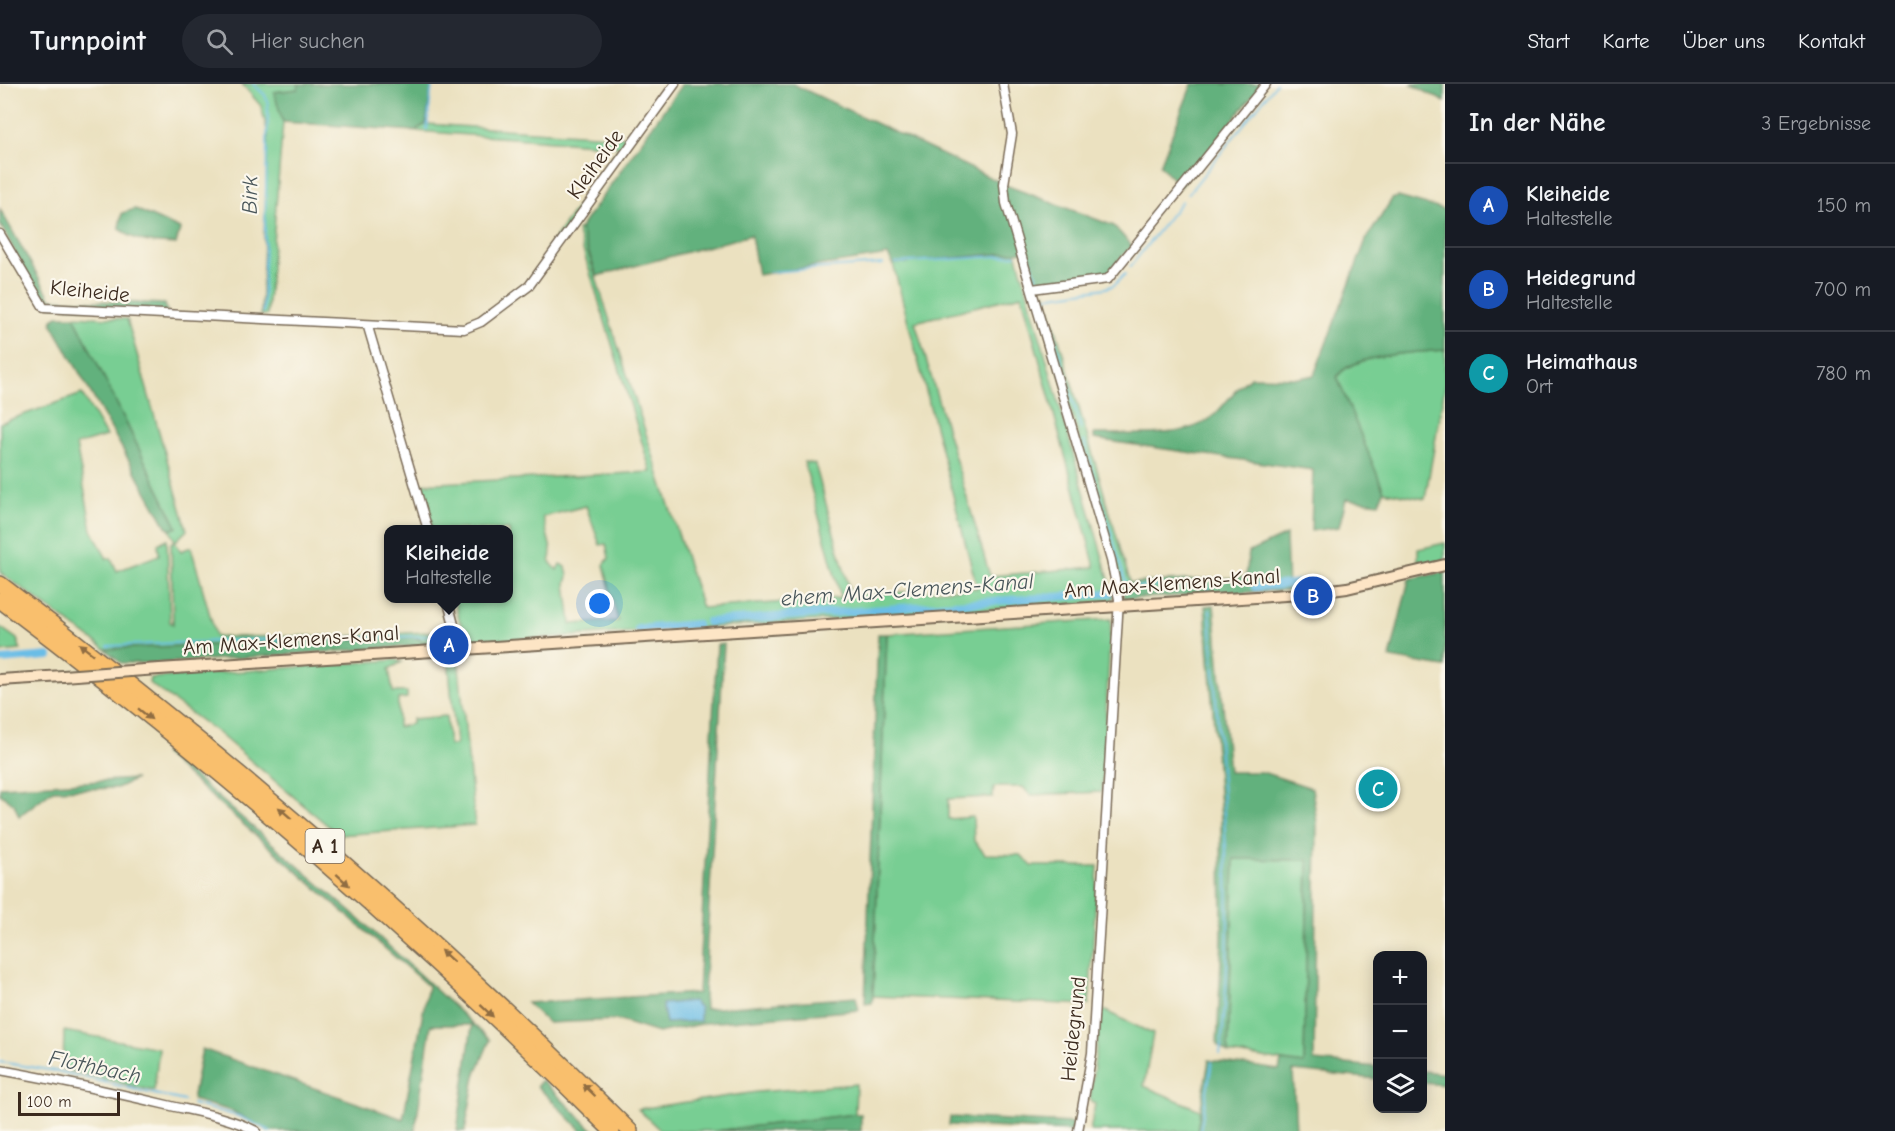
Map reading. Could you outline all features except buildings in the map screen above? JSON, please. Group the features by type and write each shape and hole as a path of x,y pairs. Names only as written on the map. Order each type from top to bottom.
{"highway":[{"name":"A 1","path":"0,584 170,716 335,855 471,978 630,1131"},
{"name":"A 1","path":"0,600 169,733 337,875 490,1014 612,1131"}],"main road":[{"name":"Am Max-Klemens-Kanal","path":"0,680 1321,592 1445,565"}],"street":[{"name":"Kleiheide","path":"0,234 44,308 368,327 464,329 482,322 529,286 675,84"},
{"name":"Heidegrund","path":"1003,84 1012,134 1004,184 1006,203 1111,560 1120,607 1092,1053 1078,1131"},
{"path":"1032,289 1108,279 1266,84"},
{"path":"368,327 427,525"},
{"path":"448,603 460,648"},
{"path":"0,1070 88,1086 186,1109 232,1121 256,1131"}],"green space":[{"path":"242,84 299,84 298,89 274,92 283,122 267,315 261,315 268,134 261,106"},
{"path":"299,84 432,84 426,124 414,131 283,122 274,92 298,89"},
{"path":"682,84 793,84 1008,186 1114,226 1132,246 1106,274 1035,284 1025,251 893,264 888,255 758,275 751,235 597,276 580,228"},
{"path":"1192,84 1262,84 1180,187 1160,165"},
{"path":"1411,84 1445,84 1445,102"},
{"path":"426,124 625,137 628,142 548,255 547,249 620,146 414,131"},
{"path":"1398,197 1445,210 1445,350 1403,353 1370,359 1344,369 1337,377 1384,491 1379,503 1346,499 1339,527 1311,531 1313,470 1094,439 1094,434 1155,434 1187,429 1212,417 1251,377 1300,378 1314,375 1366,240 1392,199"},
{"path":"0,209 51,299 165,304 167,312 52,306 41,300 0,224"},
{"path":"135,209 180,229 176,244 145,241 124,232 119,227 122,213"},
{"path":"580,228 702,608 841,598 804,462 815,464 851,595 977,588 893,264 1016,252 1114,597 1109,602 476,642 466,635 455,603 513,603 513,525 432,525 419,484 651,472 577,230","holes":["1022,295 1095,567 990,576 915,322","586,506 600,545 606,544 609,558 604,565 618,621 571,624 566,567 560,564 557,570 550,562 551,549 543,517"]},
{"path":"1045,292 1130,582 1123,589 1040,307 1039,301"},
{"path":"58,316 74,316 177,527 170,530 166,526 52,324 53,319"},
{"path":"74,316 127,319 187,530 175,542 181,551 191,547 216,637 351,636 448,631 450,639 446,644 430,645 415,637 105,649 0,572 0,423 82,394 106,436 76,445 92,530 107,559 111,558 117,571 159,555 158,544 167,539 170,622 173,624 171,543 175,541 170,530 177,527"},
{"path":"1445,350 1445,386 1425,499 1384,491 1337,378 1344,370 1370,359 1403,353"},
{"path":"1286,535 1288,590 1124,599 1123,589 1130,583 1246,577 1249,552"},
{"path":"1445,543 1445,560 1418,566 1418,549"},
{"path":"1445,572 1445,667 1390,658 1409,579"},
{"path":"1214,605 1229,772 1262,772 1312,788 1317,823 1314,1061 1373,1067 1373,1079 1293,1071 1296,1131 1197,1131 1209,1060 1279,1070 1281,1061 1304,1064 1308,860 1234,859 1228,1053 1217,1045 1222,938 1221,819 1205,606"},
{"path":"1111,619 1102,792 1030,795 1023,787 994,787 993,797 948,799 948,819 973,817 974,841 985,854 1021,855 1032,866 1098,866 1089,1005 873,996 887,634"},
{"path":"0,627 17,639 21,650 0,652"},
{"path":"878,634 887,634 873,996 872,1003 865,1004"},
{"path":"415,637 430,645 162,663 121,663 105,649"},
{"path":"724,644 704,993 705,1009 856,997 859,1010 706,1023 658,1033 617,1020 548,1023 527,1003 698,993 717,645"},
{"path":"458,657 475,825 339,835 218,733 149,683 150,678 395,660 402,662 389,669 393,692 407,692 407,698 398,699 398,727 412,724 412,719 446,716 449,745 456,745 448,658"},
{"path":"165,751 365,924 490,1040 475,1076 465,1131 457,1131 472,1025 431,1025 415,1131 268,1131 232,1111 192,1100 202,1049 403,1119 428,986 163,754"},
{"path":"136,779 117,788 53,790 19,816 14,804 0,794 0,787"},
{"path":"1234,859 1308,860 1304,1064 1228,1053"},
{"path":"1101,1009 1153,1034 1144,1086 1200,1110 1197,1131 1090,1131 1095,1104 1090,1099"},
{"path":"64,1031 159,1048 154,1091 63,1069"},
{"path":"1427,1072 1445,1074 1445,1085 1427,1083"},
{"path":"542,1080 594,1131 582,1131 537,1086"},
{"path":"856,1084 855,1114 716,1131 661,1131 638,1109 757,1092"},
{"path":"861,1114 861,1131 716,1131"},
{"path":"950,1117 1073,1123 1072,1131 949,1125"}],"water":[{"path":"693,1001 700,1008 700,1021 666,1023 662,1004"}],"waterway":[{"name":"Birk","path":"253,84 265,95 268,104 263,312"},
{"path":"427,129 432,84"},
{"path":"1188,194 1276,84"},
{"path":"1130,267 1182,201"},
{"path":"895,263 1016,255"},
{"path":"1029,255 1038,281"},
{"path":"769,272 883,264"},
{"path":"1081,429 1044,302 1045,297 1106,288 1114,285 1125,274"},
{"path":"1084,441 1127,587 1204,585 1208,587 1208,592"},
{"name":"ehem. Max-Clemens-Kanal","path":"1255,587 1303,583"},
{"name":"ehem. Max-Clemens-Kanal","path":"708,622 1109,593"},
{"path":"1210,610 1222,776 1227,888 1228,943 1220,1054"},
{"name":"ehem. Max-Clemens-Kanal","path":"638,629 697,624"},
{"path":"108,646 437,636 443,639"},
{"name":"ehem. Max-Clemens-Kanal","path":"0,660 49,656"},
{"name":"Flothbach","path":"0,1062 61,1072 184,1101"},
{"path":"1200,1131 1212,1062"},
{"name":"Flothbach","path":"192,1104 238,1116 270,1131"}],"place":[{"name":"Heidegrund","path":"1313,596"},
{"name":"Kleiheide","path":"449,645"},
{"name":"Heimathaus","path":"1378,789"}]}
